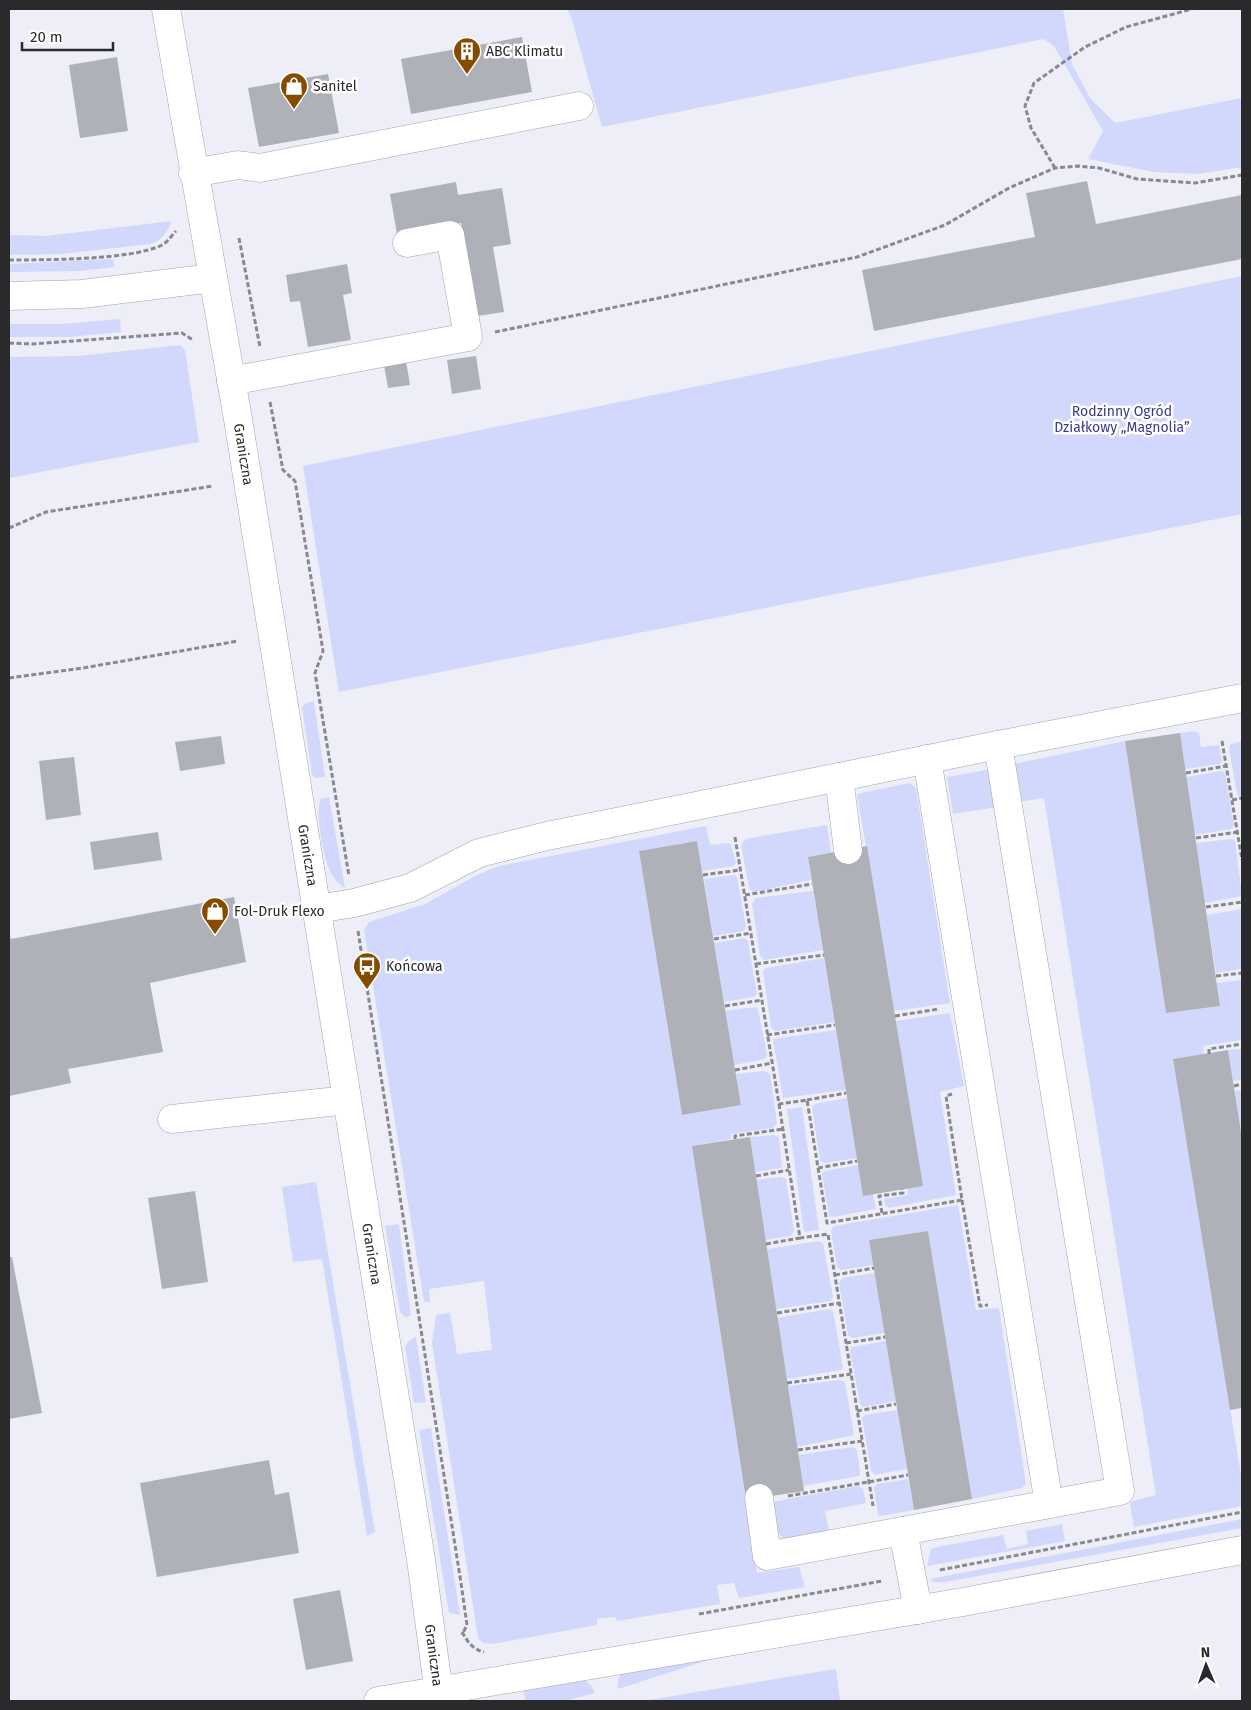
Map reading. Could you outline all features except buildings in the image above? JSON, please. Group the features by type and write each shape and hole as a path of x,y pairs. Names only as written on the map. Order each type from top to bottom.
{"street":[{"name":"Graniczna","path":"166,9 193,173 231,381 317,909 440,1696"},
{"path":"193,173 238,165 260,168 579,106"},
{"path":"231,381 468,337 450,236 407,243"},
{"path":"9,296 82,294 155,287 213,278"},
{"path":"317,909 354,903 410,888 479,853 547,836 927,759 1242,698"},
{"path":"758,1498 767,1556 1120,1491 998,745"},
{"path":"927,759 1049,1504"},
{"path":"838,777 848,850"},
{"path":"172,1119 347,1100"},
{"path":"904,1531 918,1610"},
{"path":"378,1701 440,1696 1242,1550"}],"path":[{"path":"1055,168 1031,128 1025,106 1034,83 1085,47 1126,27 1192,9"},
{"path":"468,337 513,330 858,257 945,225 1009,188 1055,168 1078,166 1099,168 1137,179 1195,183 1242,175"},
{"path":"9,260 76,258 146,250 164,244 176,231 178,224"},
{"path":"9,343 32,344 182,333 192,339 196,345"},
{"path":"272,415 284,470 295,481 323,651 315,673 354,903 462,1583 467,1625 461,1638"},
{"path":"9,528 46,512 213,486"},
{"path":"9,678 84,668 238,641"},
{"path":"1222,741 1242,860"},
{"path":"1186,773 1226,766"},
{"path":"1232,800 1242,798"},
{"path":"1196,838 1238,832"},
{"path":"735,837 800,1238"},
{"path":"703,875 740,870"},
{"path":"745,895 812,884"},
{"path":"1206,907 1242,902"},
{"path":"714,940 751,933"},
{"path":"756,964 824,955"},
{"path":"1216,976 1242,973"},
{"path":"725,1006 762,1000"},
{"path":"895,1016 948,1007"},
{"path":"767,1035 835,1024"},
{"path":"1209,1054 1209,1049 1242,1044"},
{"path":"735,1070 772,1063"},
{"path":"1234,1086 1242,1084"},
{"path":"779,1104 846,1093"},
{"path":"954,1094 946,1096 980,1306 996,1303"},
{"path":"807,1100 827,1223 962,1200"},
{"path":"735,1139 735,1136 783,1129"},
{"path":"818,1168 858,1161"},
{"path":"756,1176 790,1170"},
{"path":"882,1213 879,1196 902,1193 902,1189"},
{"path":"766,1244 828,1234 874,1512"},
{"path":"835,1275 874,1268"},
{"path":"776,1313 840,1303"},
{"path":"846,1343 885,1337"},
{"path":"787,1383 851,1374"},
{"path":"857,1411 896,1404"},
{"path":"798,1450 862,1441"},
{"path":"786,1496 908,1475"},
{"path":"689,1616 1242,1512"},
{"path":"430,1625 456,1625 463,1633 467,1642 476,1650 486,1652"}],"green space":[{"path":"567,9 1063,9 1072,64 1090,98 1115,123 1242,98 1242,167 1198,174 1154,172 1088,159 1103,131 1054,46 1044,39 602,127 572,20"},
{"path":"172,221 164,236 150,244 62,254 9,255 9,235 46,236"},
{"path":"113,259 115,267 79,271 9,272 9,264"},
{"name":"Rodzinny Ogród Działkowy „Magnolia”","path":"1242,276 1242,514 339,692 303,466"},
{"path":"120,319 121,332 70,337 9,337 9,324 62,324"},
{"path":"180,345 185,350 199,442 9,478 9,357 78,356"},
{"path":"314,701 325,777 315,778 312,774 302,708 306,703"},
{"path":"1194,731 1199,733 1201,747 1219,745 1222,761 1220,764 1185,769 1180,733"},
{"path":"1125,741 1166,1013 1220,1006 1217,983 1242,980 1242,1040 1203,1046 1204,1054 1173,1059 1242,1481 1242,1506 1134,1527 1130,1503 1156,1495 1044,798 1018,802 1013,764"},
{"path":"1242,741 1242,796 1240,797 1237,794 1229,748 1231,744"},
{"path":"991,769 997,807 953,814 947,777"},
{"path":"1221,771 1225,773 1234,825 1231,829 1195,835 1186,777"},
{"path":"909,783 916,788 950,1003 894,1011 857,794"},
{"path":"329,797 345,888 336,881 330,871 321,835 319,805 321,799"},
{"path":"827,825 831,853 808,857 811,880 753,892 749,888 741,845 745,839"},
{"path":"706,826 710,845 730,843 736,862 734,866 702,871 697,841 639,851 682,1115 741,1105 736,1074 764,1071 770,1074 777,1123 773,1128 731,1134 731,1139 692,1146 757,1573 799,1567 805,1587 739,1598 734,1583 717,1585 720,1604 617,1621 615,1617 597,1619 597,1625 493,1644 483,1643 478,1638 432,1343 436,1315 450,1313 457,1354 492,1350 484,1281 429,1289 430,1302 424,1302 364,930 369,922 425,904 477,875 499,866"},
{"path":"1235,840 1242,896 1205,903 1196,843"},
{"path":"734,875 737,877 746,927 744,931 713,936 704,879"},
{"path":"813,891 823,950 764,960 760,956 752,904 756,898"},
{"path":"1242,909 1242,969 1216,973 1207,915"},
{"path":"744,938 748,941 757,994 753,997 724,1002 714,943"},
{"path":"824,958 835,1022 775,1031 771,1027 763,971 766,968"},
{"path":"755,1007 758,1009 767,1055 765,1059 734,1065 725,1011"},
{"path":"950,1013 964,1086 940,1092 956,1195 889,1208 885,1205 884,1199 908,1195 896,1021"},
{"path":"836,1030 846,1090 783,1098 773,1039"},
{"path":"1242,1049 1242,1080 1233,1081 1228,1050"},
{"path":"1242,1090 1242,1138 1235,1091"},
{"path":"847,1098 857,1158 824,1163 820,1161 812,1107 815,1104"},
{"path":"802,1107 819,1230 804,1232 787,1109"},
{"path":"774,1135 779,1137 782,1168 755,1172 750,1137"},
{"path":"858,1165 873,1194 876,1209 833,1217 829,1216 822,1174 824,1171"},
{"path":"781,1177 786,1179 794,1231 791,1236 765,1240 756,1180"},
{"path":"316,1182 375,1532 367,1536 322,1259 293,1262 282,1187"},
{"path":"958,1205 976,1310 999,1308 1026,1484 1022,1488 972,1499 928,1231 869,1240 873,1265 841,1270 837,1267 831,1230 834,1226"},
{"path":"399,1224 411,1316 406,1317 400,1312 385,1226"},
{"path":"819,1241 823,1243 833,1297 831,1301 776,1309 767,1249"},
{"path":"875,1273 885,1333 853,1338 848,1335 839,1283 842,1278"},
{"path":"830,1309 833,1311 843,1367 841,1370 787,1379 777,1318"},
{"path":"416,1337 426,1402 414,1403 405,1346"},
{"path":"886,1341 896,1401 863,1407 860,1404 850,1351 852,1347"},
{"path":"840,1380 845,1382 854,1435 797,1447 788,1386"},
{"path":"897,1410 907,1469 875,1475 871,1471 862,1418 865,1415"},
{"path":"431,1428 460,1615 449,1613 419,1430"},
{"path":"853,1447 857,1450 859,1476 803,1486 798,1455"},
{"path":"908,1479 914,1510 878,1515 874,1487 877,1484"},
{"path":"858,1486 863,1489 866,1503 825,1511 830,1535 787,1542 777,1532 772,1502"},
{"path":"1242,1519 1242,1528 945,1582 934,1582 930,1579"},
{"path":"1062,1524 1065,1541 927,1566 931,1549 937,1547 1003,1535 1007,1549 1028,1544 1026,1531"},
{"path":"736,1651 618,1689 618,1679 622,1672"},
{"path":"836,1669 840,1701 643,1701"},
{"path":"584,1680 591,1685 595,1693 565,1701 526,1701 523,1689"}],"place":[{"name":"ABC Klimatu","path":"467,75"},
{"name":"Sanitel","path":"294,110"},
{"name":"Fol-Druk Flexo","path":"215,935"},
{"name":"Końcowa","path":"367,990"}]}
